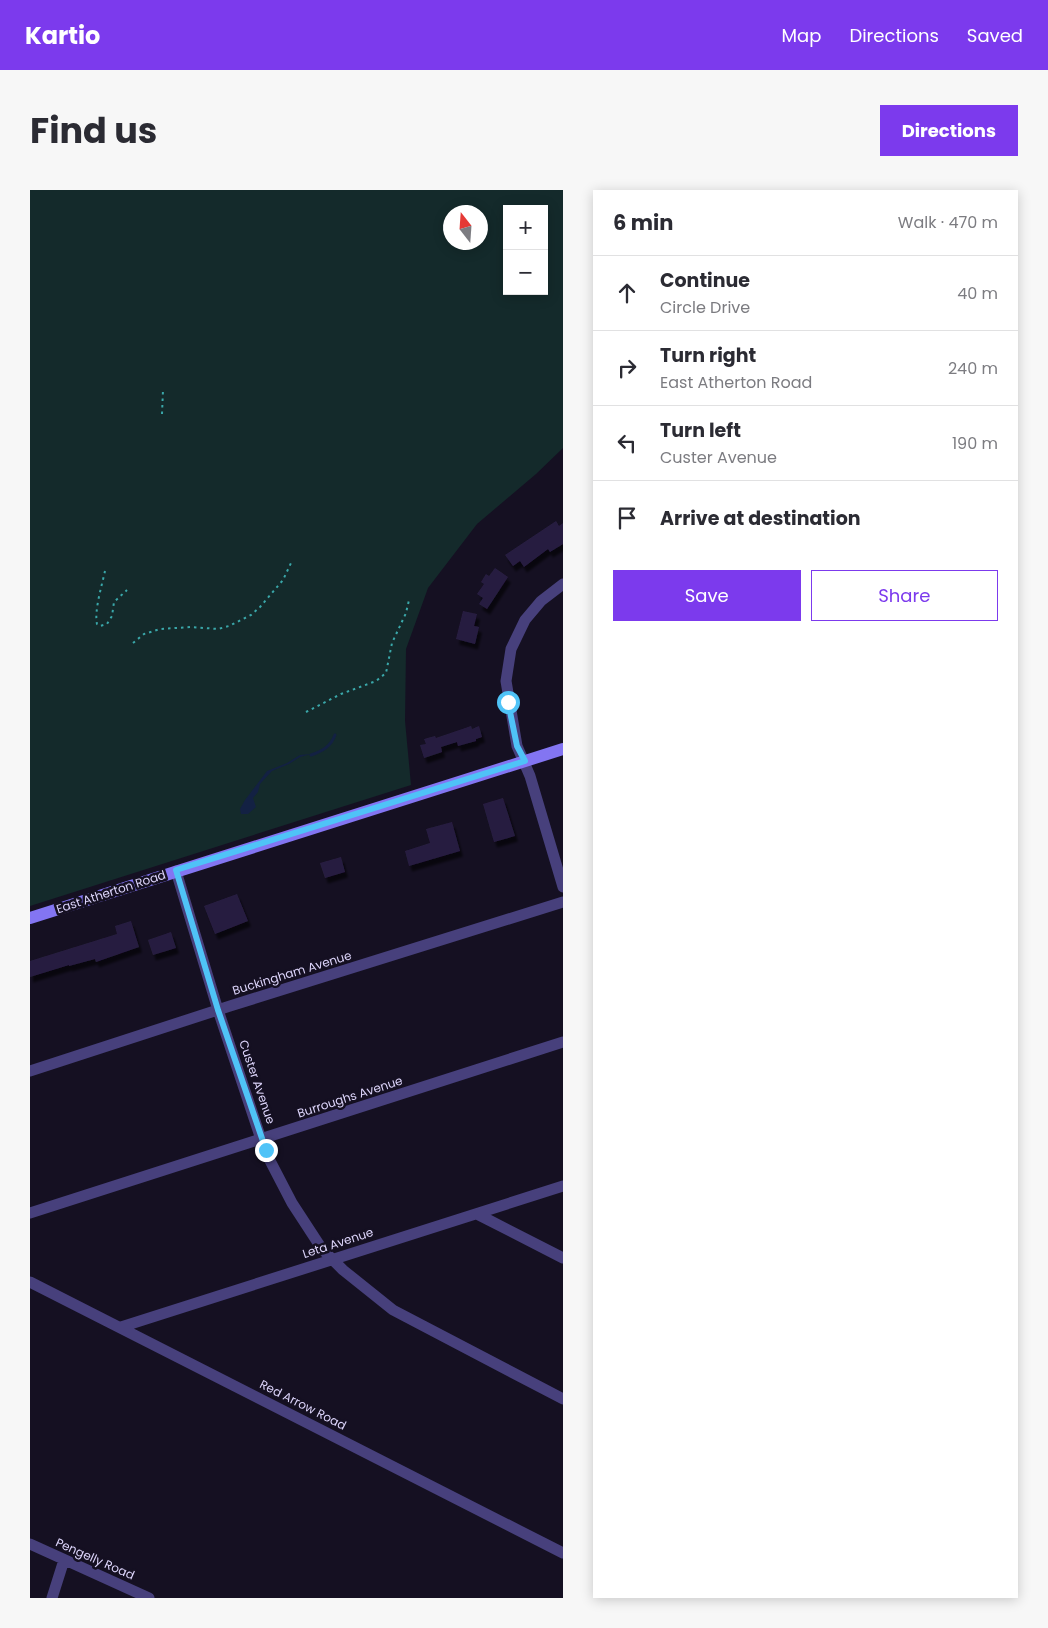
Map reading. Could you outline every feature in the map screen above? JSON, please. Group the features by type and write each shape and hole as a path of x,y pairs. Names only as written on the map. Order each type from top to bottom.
{"street":[{"path":"563,584 541,601 525,620 511,649 506,681 508,702 517,746 525,761 563,887"},
{"name":"East Atherton Road","path":"30,918 563,748"},
{"name":"Custer Avenue","path":"176,870 218,1010 262,1140 292,1203 322,1249 393,1310 563,1399"},
{"name":"Buckingham Avenue","path":"30,1071 563,902"},
{"name":"Burroughs Avenue","path":"30,1213 563,1042"},
{"name":"Leta Avenue","path":"121,1327 563,1186"},
{"path":"477,1214 563,1258"},
{"name":"Red Arrow Road","path":"30,1282 563,1554"},
{"name":"Pengelly Road","path":"30,1544 149,1598"},
{"path":"52,1598 64,1560"}],"path":[{"path":"162,414 163,390"},
{"path":"133,643 144,634 160,629 191,627 218,629 251,615 274,592 283,580 291,563"},
{"path":"105,571 96,620 97,624 107,624 112,616 114,602 127,590"},
{"path":"306,712 341,694 383,677 386,673 392,643 406,613 409,600"}],"green space":[{"path":"30,190 563,190 563,448 536,474 477,524 428,588 406,649 405,721 411,785 30,906"}],"water":[{"path":"311,754 300,757 272,771 260,784 258,792 253,798 256,807 248,814 241,814 240,809 245,800 267,771 287,763 300,755"}],"building":[{"path":"556,521 559,526 563,523 563,544 550,552 548,549 524,567 520,561 513,566 505,555"},
{"path":"495,568 508,577 487,609 479,604 483,598 477,594 484,584 481,582 486,574 489,576"},
{"path":"463,611 477,614 474,626 479,627 475,644 456,639"},
{"path":"471,726 472,729 479,726 482,737 476,739 476,741 458,746 457,742 441,747 442,752 424,758 420,745 426,744 424,739 435,736 436,738"},
{"path":"503,798 515,836 494,842 483,804"},
{"path":"452,822 460,851 409,866 405,851 430,843 426,829"},
{"path":"341,857 345,872 325,878 320,863"},
{"path":"237,894 248,921 215,934 204,906"},
{"path":"131,921 139,947 96,962 95,959 30,977 30,961 117,934 115,926"},
{"path":"171,932 176,948 153,955 148,940"}],"waterway":[{"path":"311,755 326,748 335,735"}],"route":[{"path":"266,1150 218,1010 176,870 525,761 517,746 508,702"}]}
